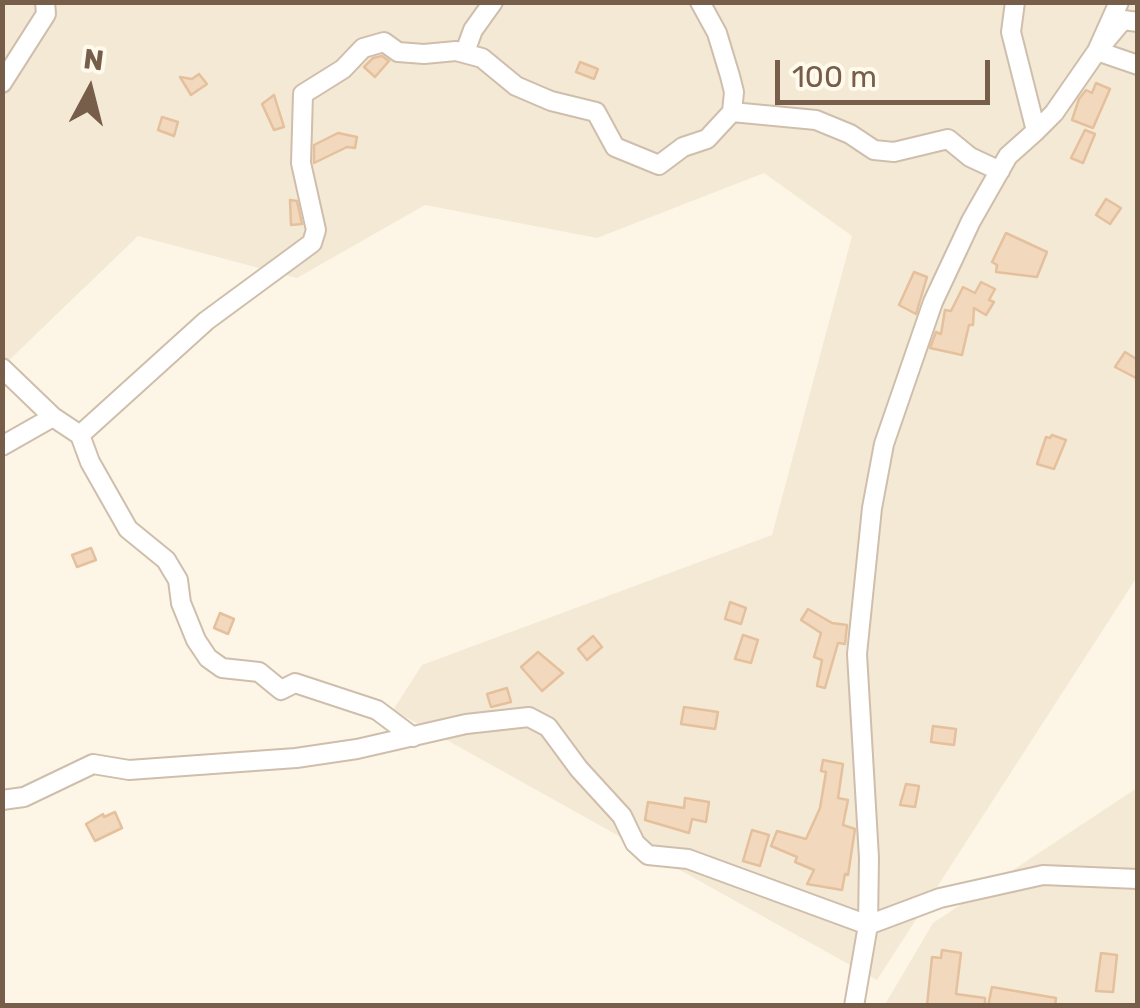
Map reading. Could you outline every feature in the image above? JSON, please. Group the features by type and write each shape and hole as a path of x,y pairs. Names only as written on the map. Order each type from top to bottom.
{"street":[{"path":"2,83 46,14 45,2"},
{"path":"466,52 472,30 493,2"},
{"path":"80,435 206,321 312,243 316,230 300,163 303,94 343,69 363,48 384,42 398,52 466,52 482,58 516,86 596,112 616,147 659,164 683,147 708,139 732,112 734,92 730,76 717,33 700,2"},
{"path":"1014,2 1013,44 1036,131"},
{"path":"1098,51 1120,2"},
{"path":"854,1006 868,925 868,840 857,654 872,508 884,444 934,302 971,221 1008,156 1054,112 1123,20 1138,22"},
{"path":"1098,51 1138,65"},
{"path":"732,112 816,120 850,134 874,150 894,152 948,139 970,157 1000,171"},
{"path":"2,368 53,417 80,435 90,462 128,530 166,560 178,580 196,640 208,658 222,668 259,672 280,690 295,683 378,710 413,737"},
{"path":"2,446 53,417"},
{"path":"2,800 24,797 94,764 129,770 296,758 466,724 529,717 548,727 579,769 622,816 635,843 648,855 688,859 868,925 940,898 1043,875 1138,880"}],"shaded area":[{"path":"3,3 1137,3 1137,577 877,980 393,710 422,665 772,535 852,236 764,173 597,238 425,205 297,278 138,236 3,366"},
{"path":"1137,788 1137,1005 884,1006 933,923"}],"building":[{"path":"382,56 389,61 375,77 364,67"},
{"path":"580,62 598,69 594,79 576,72"},
{"path":"199,74 207,84 191,95 180,77 192,79"},
{"path":"1096,83 1110,89 1093,128 1072,120 1079,99 1086,90 1092,93"},
{"path":"274,95 284,127 274,130 262,104"},
{"path":"162,117 178,122 174,136 158,130"},
{"path":"1085,130 1095,134 1083,163 1071,158"},
{"path":"338,133 357,137 355,148 347,147 314,163 314,145"},
{"path":"1106,199 1121,208 1110,224 1096,215"},
{"path":"290,200 297,201 302,224 291,225"},
{"path":"1006,233 1047,252 1037,277 996,272 997,265 992,262"},
{"path":"914,272 927,277 916,314 899,305"},
{"path":"981,282 995,289 989,300 994,302 986,315 974,308 973,325 969,325 962,355 930,348 936,332 941,334 945,310 951,311 963,287 975,293"},
{"path":"1125,352 1138,360 1138,379 1115,367"},
{"path":"1046,437 1066,440 1054,469 1037,464"},
{"path":"91,548 96,560 77,567 72,555"},
{"path":"730,602 746,608 741,624 725,619"},
{"path":"808,609 832,623 847,625 845,644 838,643 825,688 817,686 822,660 814,657 821,633 801,620"},
{"path":"220,613 234,619 228,634 214,628"},
{"path":"743,635 758,640 751,663 735,659"},
{"path":"593,636 602,647 587,660 578,649"},
{"path":"538,652 563,673 542,691 521,667"},
{"path":"507,688 511,702 491,707 487,694"},
{"path":"684,707 718,712 715,729 681,724"},
{"path":"933,726 956,729 954,745 931,742"},
{"path":"823,760 843,764 838,798 848,800 843,825 855,829 842,890 807,884 814,870 795,862 797,857 771,846 777,831 806,839 820,808 826,772 821,771"},
{"path":"906,784 919,786 915,807 900,805"},
{"path":"685,798 709,802 706,822 692,819 689,833 645,820 648,802 684,808"},
{"path":"115,812 122,828 95,841 86,824"},
{"path":"752,830 769,835 760,866 743,861"},
{"path":"942,950 961,953 956,994 985,998 985,1006 927,1006 932,957 941,958"},
{"path":"1101,953 1117,955 1113,992 1096,991"},
{"path":"992,987 1056,998 1055,1006 988,1006"}]}
